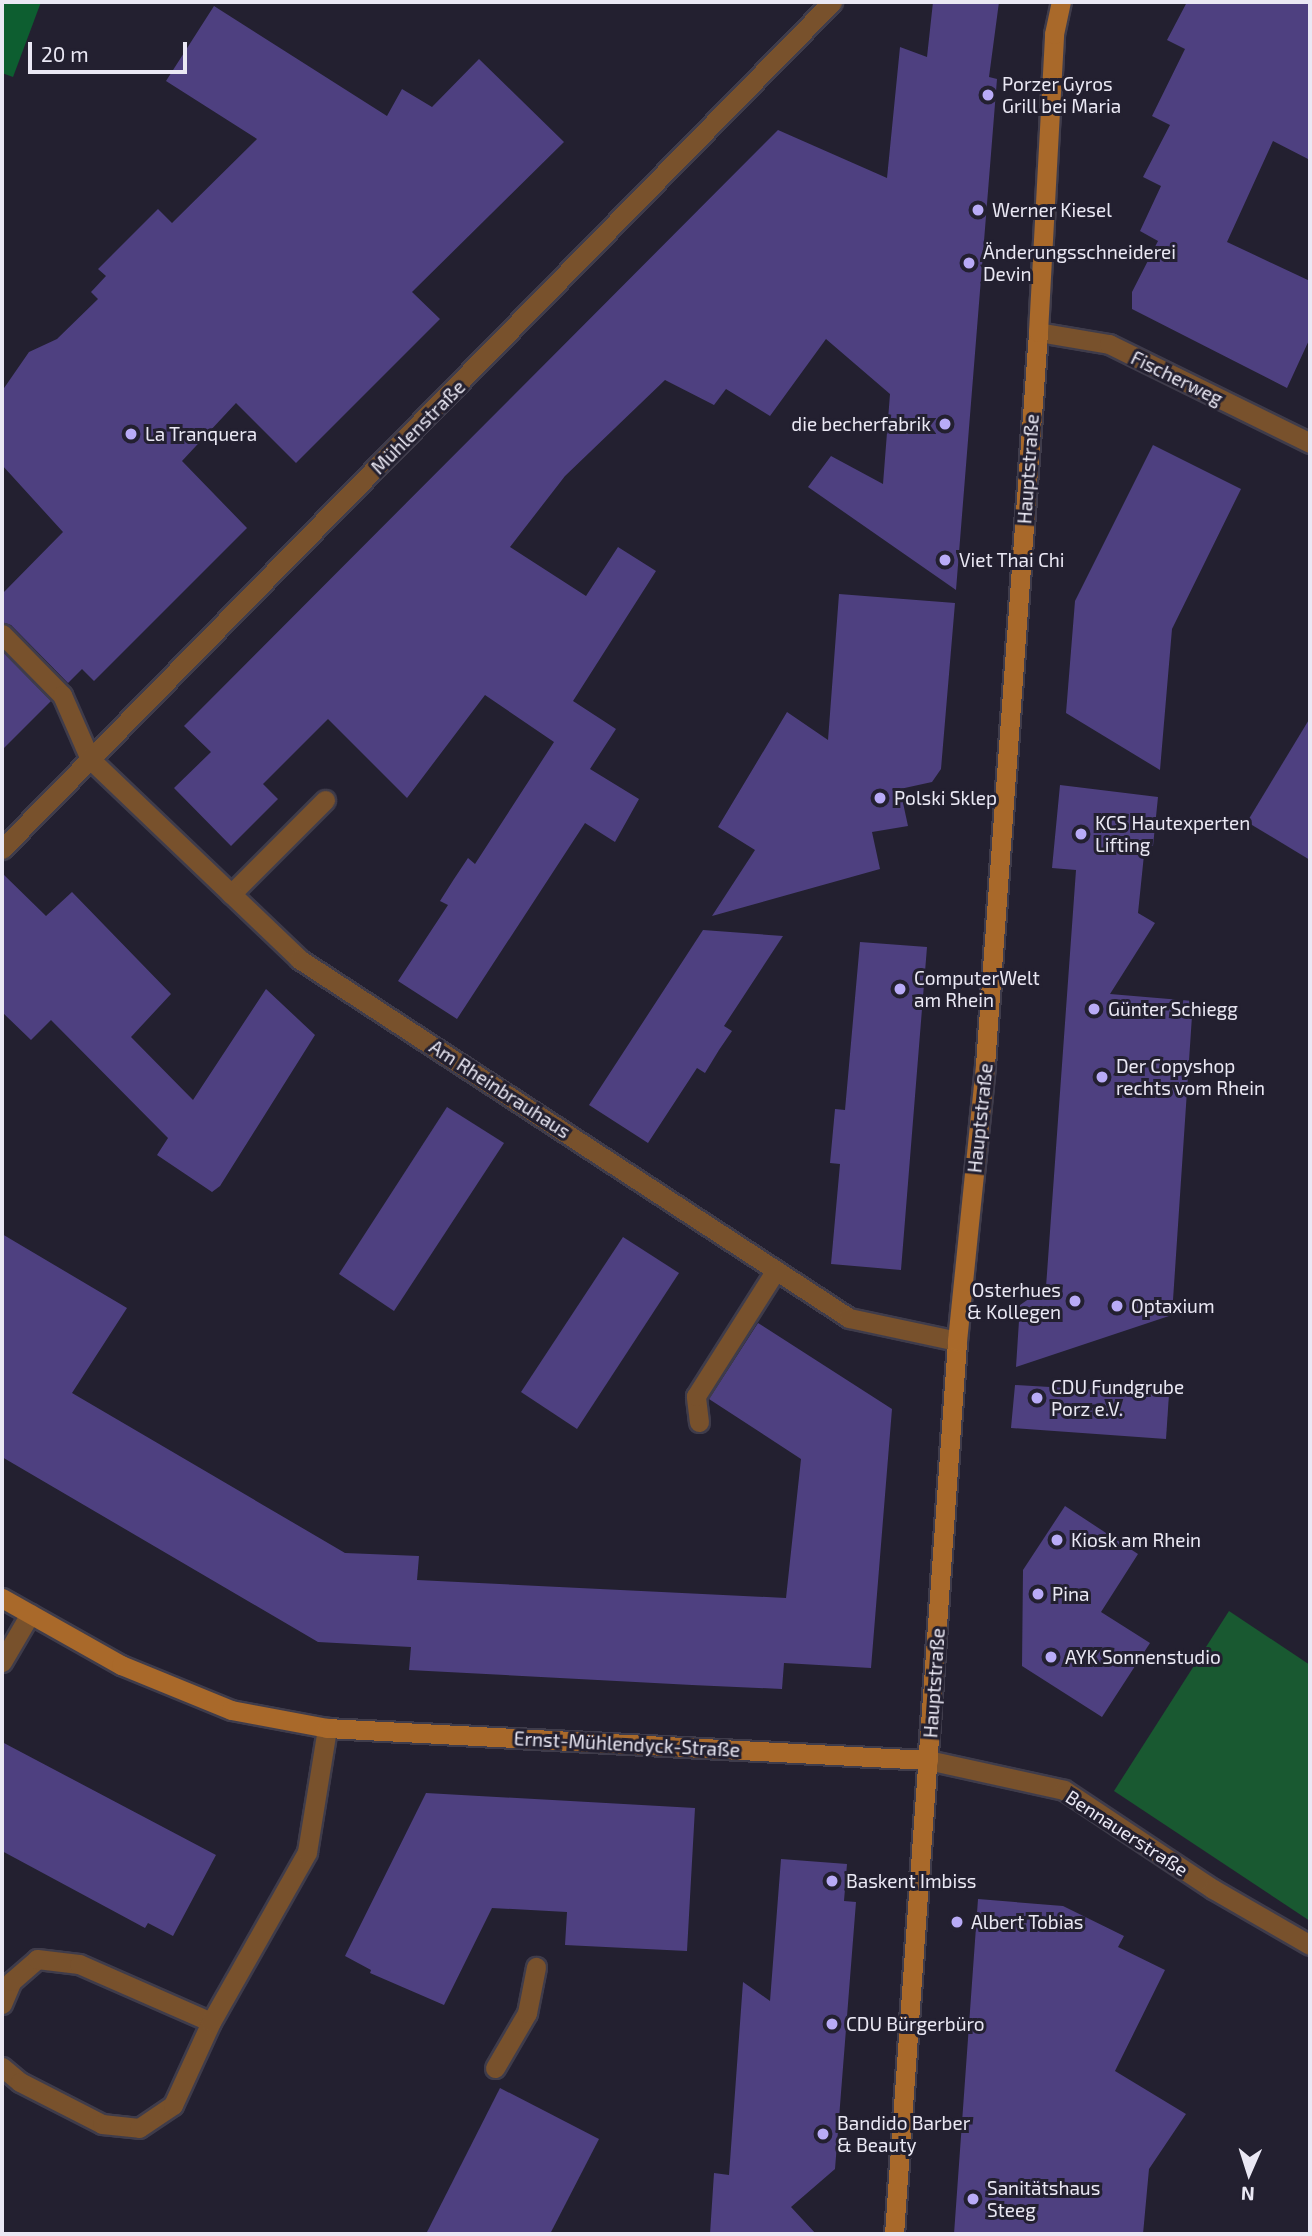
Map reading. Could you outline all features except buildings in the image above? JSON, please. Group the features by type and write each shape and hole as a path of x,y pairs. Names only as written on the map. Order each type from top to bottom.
{"main road":[{"name":"Hauptstraße","path":"894,2234 957,1341 985,1065 1038,332 1054,34 1061,2"},
{"name":"Ernst-Mühlendyck-Straße","path":"2,1598 121,1665 231,1710 327,1728 928,1760"}],"street":[{"name":"Mühlenstraße","path":"2,849 832,2"},
{"name":"Fischerweg","path":"1038,332 1109,344 1310,443"},
{"path":"2,634 62,695 90,759"},
{"name":"Am Rheinbrauhaus","path":"90,759 299,959 849,1318 957,1341"},
{"path":"231,894 325,800"},
{"path":"699,1422 696,1396 776,1270"},
{"path":"2,1662 30,1614"},
{"path":"2,2067 20,2082 102,2124 139,2128 173,2105 211,2022 307,1852 327,1728"},
{"name":"Bennauerstraße","path":"928,1760 1064,1790 1213,1889 1310,1945"},
{"path":"2,2004 12,1981 37,1958 79,1964 211,2022"},
{"path":"495,2068 527,2013 536,1967"}],"green space":[{"path":"2,2 41,2 13,77 2,73"},
{"path":"1229,1611 1310,1665 1310,1921 1114,1791"}],"place":[{"name":"Porzer Gyros Grill bei Maria","path":"988,95"},
{"name":"Werner Kiesel","path":"978,210"},
{"name":"Änderungsschneiderei Devin","path":"969,263"},
{"name":"die becherfabrik","path":"945,424"},
{"name":"La Tranquera","path":"131,434"},
{"name":"Viet Thai Chi","path":"945,560"},
{"name":"Polski Sklep","path":"880,798"},
{"name":"KCS Hautexperten Lifting","path":"1081,834"},
{"name":"ComputerWelt am Rhein","path":"900,989"},
{"name":"Günter Schiegg","path":"1094,1009"},
{"name":"Der Copyshop rechts vom Rhein","path":"1102,1077"},
{"name":"Osterhues & Kollegen","path":"1075,1301"},
{"name":"Optaxium","path":"1117,1306"},
{"name":"CDU Fundgrube Porz e.V.","path":"1037,1398"},
{"name":"Kiosk am Rhein","path":"1057,1540"},
{"name":"Pina","path":"1038,1594"},
{"name":"AYK Sonnenstudio","path":"1051,1657"},
{"name":"Baskent Imbiss","path":"832,1881"},
{"name":"Albert Tobias","path":"957,1922"},
{"name":"CDU Bürgerbüro","path":"832,2024"},
{"name":"Bandido Barber & Beauty","path":"823,2134"},
{"name":"Sanitätshaus Steeg","path":"973,2199"}]}
